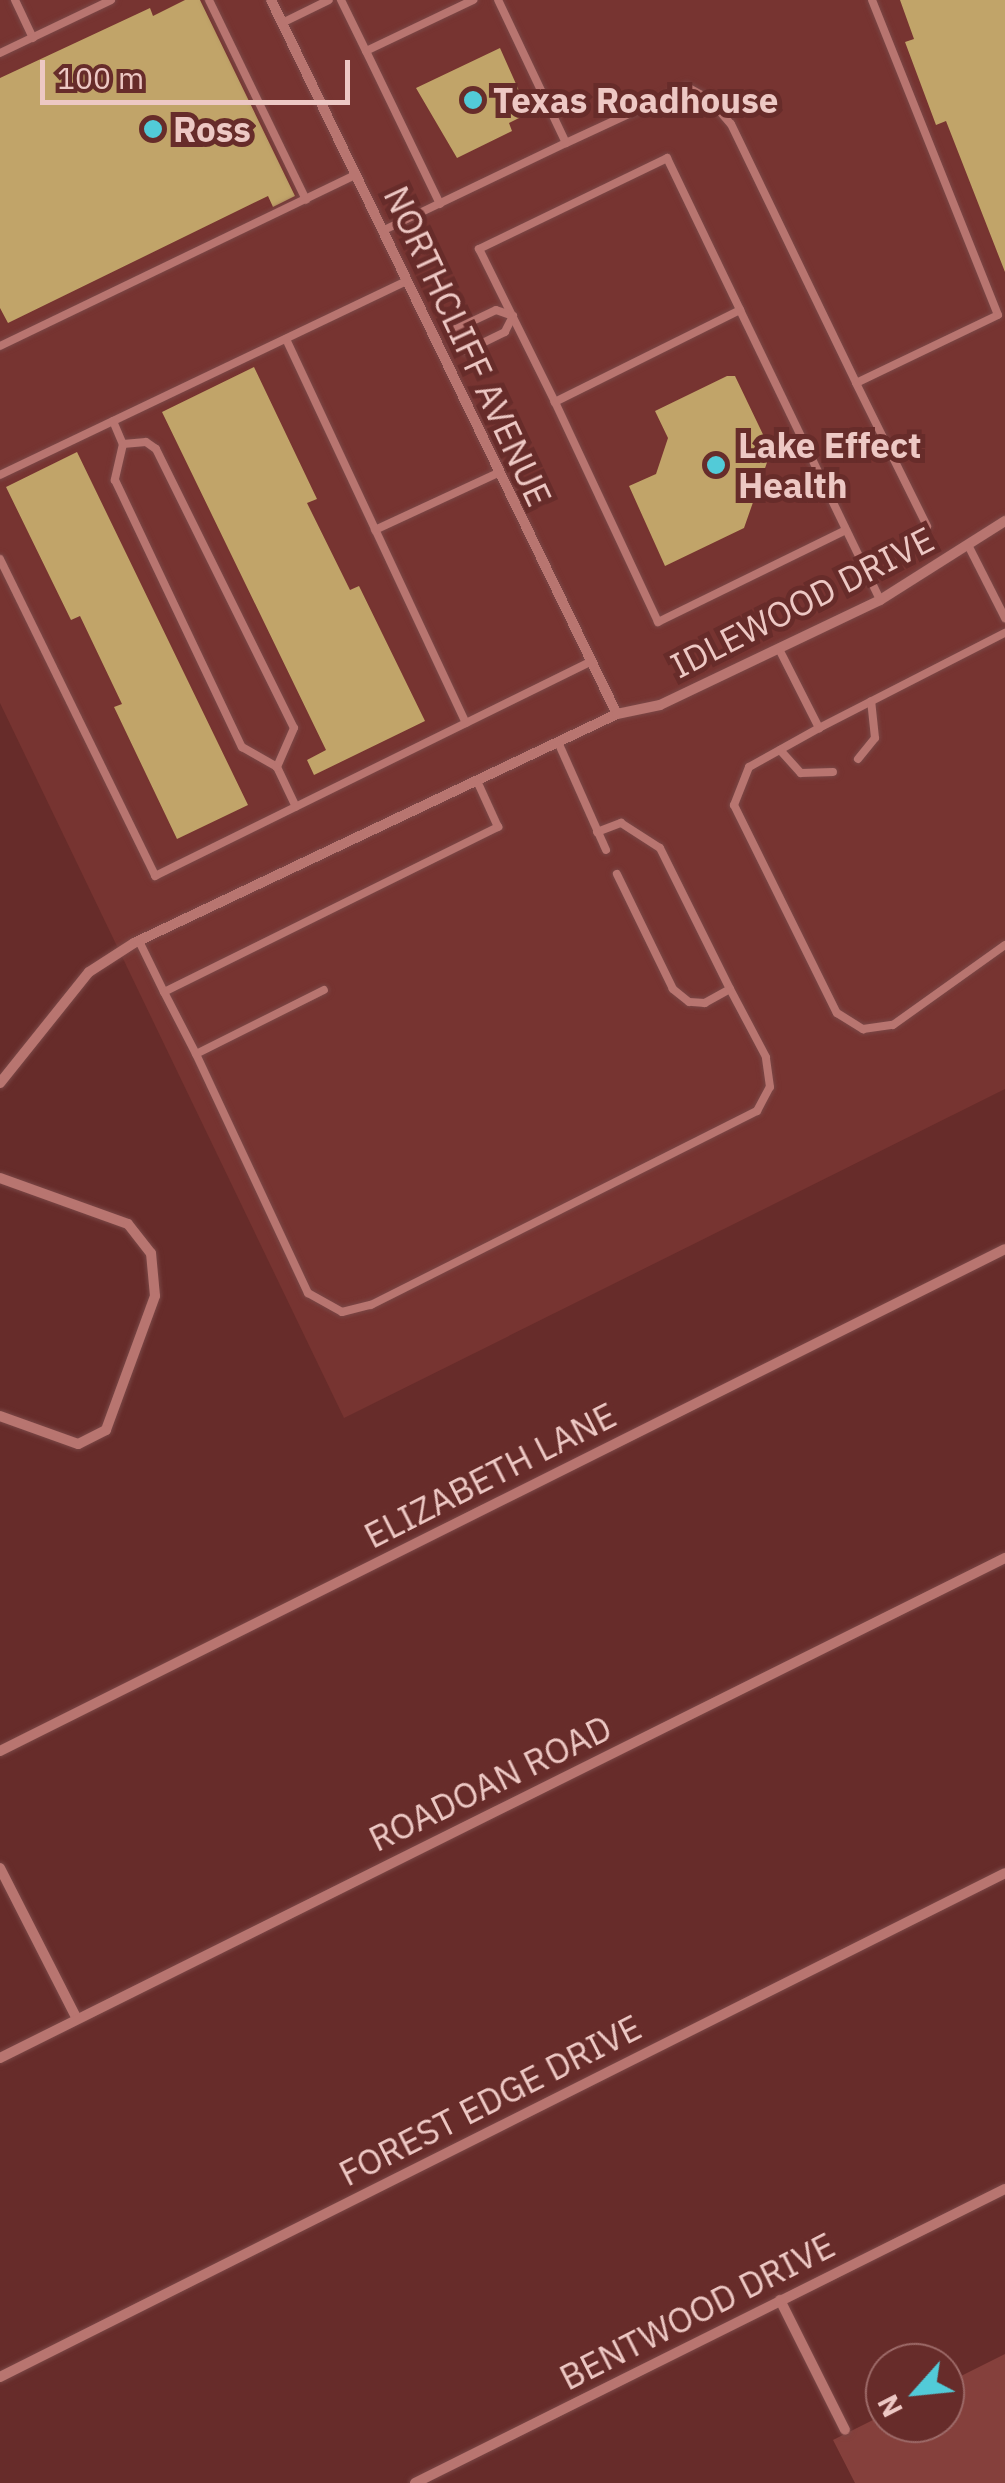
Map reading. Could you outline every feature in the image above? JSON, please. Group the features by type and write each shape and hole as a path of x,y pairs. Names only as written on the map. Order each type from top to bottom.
{"street":[{"name":"NORTHCLIFF AVENUE","path":"271,0 617,714"},
{"name":"IDLEWOOD DRIVE","path":"0,1083 89,972 139,940 617,714 645,711 780,649 880,600 1005,521"},
{"path":"0,1178 128,1224 150,1253 156,1296 106,1430 78,1444 0,1416"},
{"name":"ELIZABETH LANE","path":"0,1751 1005,1249"},
{"name":"ROADOAN ROAD","path":"0,2058 1005,1558"},
{"path":"0,1868 77,2019"},
{"name":"FOREST EDGE DRIVE","path":"0,2376 1005,1873"},
{"name":"BENTWOOD DRIVE","path":"415,2483 1005,2189"},
{"path":"780,2300 844,2430"}],"lane":[{"path":"15,0 33,38"},
{"path":"0,53 110,0"},
{"path":"209,0 306,200"},
{"path":"282,23 329,0"},
{"path":"341,0 440,204"},
{"path":"366,51 473,0"},
{"path":"498,0 566,143"},
{"path":"856,383 1002,314 872,0"},
{"path":"382,231 687,88 709,99 732,124 927,526"},
{"path":"846,530 658,622 479,250 668,158 880,600"},
{"path":"0,346 357,175"},
{"path":"0,475 405,282"},
{"path":"439,351 454,343 460,327 496,310 513,316"},
{"path":"555,402 740,310"},
{"path":"454,343 466,351 505,332 513,316"},
{"path":"286,339 466,723"},
{"path":"113,421 123,444 115,480 242,747 277,768 296,807"},
{"path":"123,444 146,442 156,449 294,728 277,768"},
{"path":"376,530 498,473"},
{"path":"969,547 1005,618"},
{"path":"0,559 155,876 590,662"},
{"path":"1005,633 748,767 734,804 826,995 849,1024 893,1026 1005,945"},
{"path":"780,649 819,728"},
{"path":"858,759 875,738 871,701"},
{"path":"558,742 606,850"},
{"path":"780,750 801,773 833,772"},
{"path":"164,992 498,827 477,781"},
{"path":"139,940 308,1293 342,1312 372,1305 757,1111 770,1086 766,1057 660,848 621,822 597,832"},
{"path":"618,874 673,990 689,1002 705,1003 730,989"},
{"path":"196,1054 324,990"}],"shaded area":[{"path":"0,0 1005,0 1005,1089 344,1418 0,703"},
{"path":"1005,2354 1005,2483 855,2483 833,2440 865,2424 865,2443 965,2443 965,2374"}],"building":[{"path":"185,0 200,0 295,196 273,207 268,196 8,323 0,308 0,78 150,8 153,16"},
{"path":"900,0 1005,0 1005,272 946,121 936,125 905,42 914,39"},
{"name":"Texas Roadhouse","path":"500,48 529,113 509,123 512,131 457,158 416,88"},
{"path":"254,367 317,499 307,503 350,590 359,586 425,721 314,775 307,760 326,750 162,412"},
{"path":"727,376 735,376 771,451 744,528 665,566 629,486 656,474 668,438 655,411"},
{"path":"77,452 248,805 177,839 114,707 122,704 80,616 71,620 6,487"}],"place":[{"name":"Texas Roadhouse","path":"473,100"},
{"name":"Ross","path":"153,129"},
{"name":"Lake Effect Health","path":"716,465"}]}
